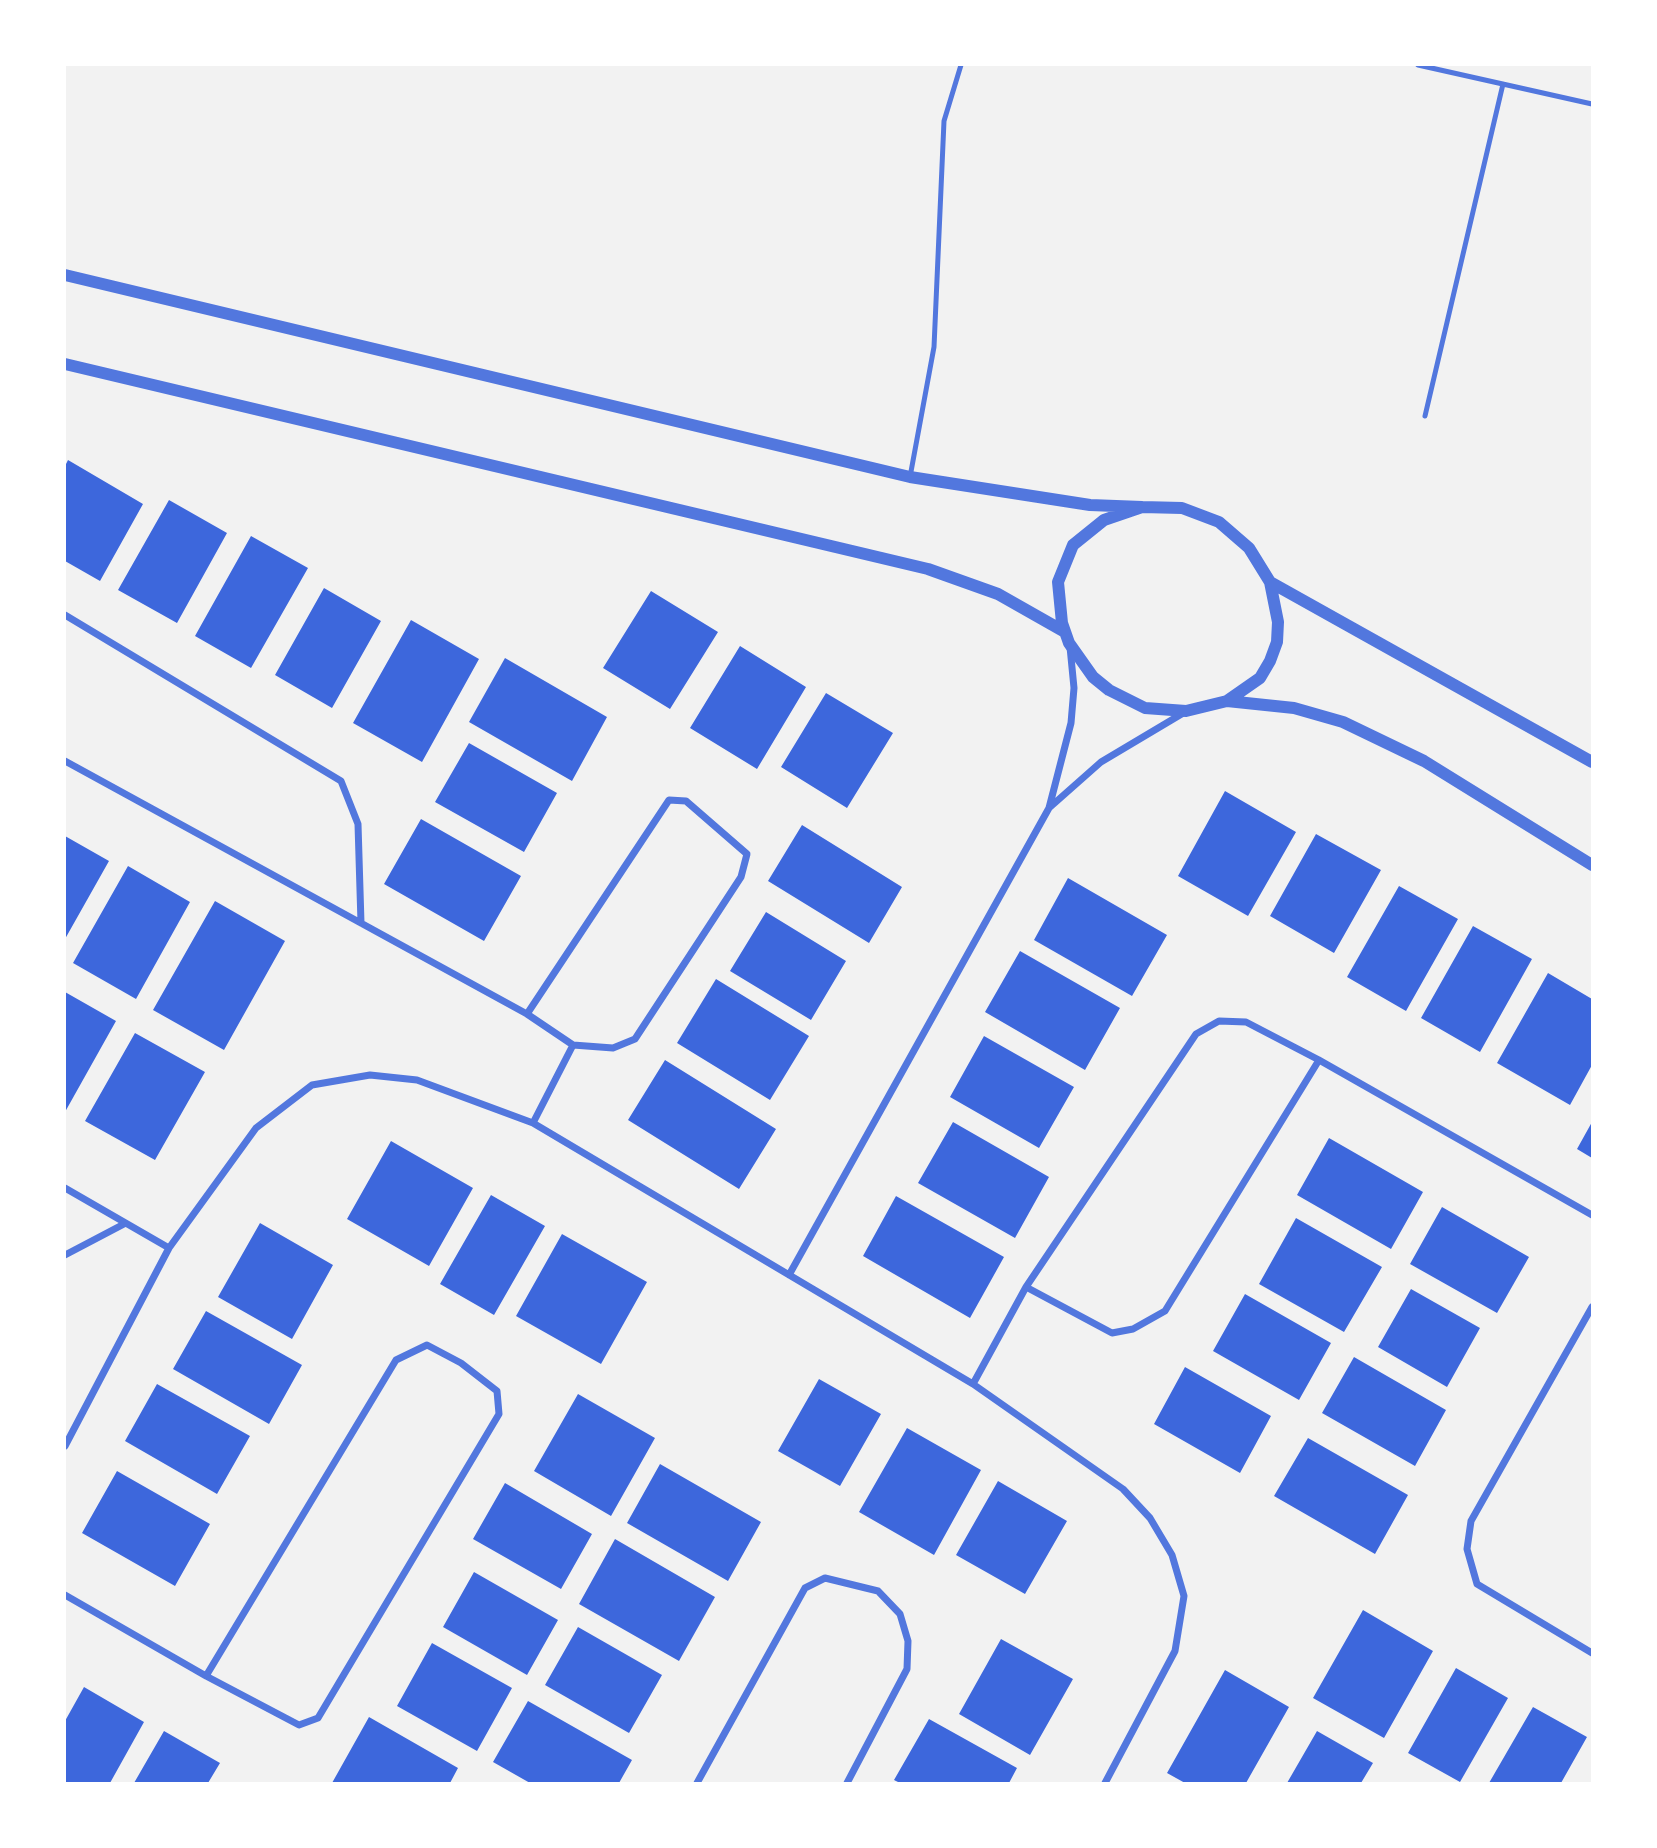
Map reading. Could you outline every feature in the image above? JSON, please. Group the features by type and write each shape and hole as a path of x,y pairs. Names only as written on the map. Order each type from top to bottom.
{"street":[{"path":"65,275 910,477 1063,501 1182,509 1219,522 1249,548 1270,582 1278,622 1277,642 1261,678 1227,701"},
{"path":"65,364 928,569 998,594 1067,638 1093,677 1118,695 1145,708 1186,711"},
{"path":"789,1275 1049,808 1071,723 1074,688 1059,603 1058,582 1073,545 1104,520 1142,508"},
{"path":"1270,582 1592,762"},
{"path":"65,615 341,781 358,824 361,923"},
{"path":"1049,808 1101,762 1186,711 1227,701 1293,708 1343,722 1424,761 1592,865"},
{"path":"65,761 527,1014 573,1045 613,1048 635,1039 741,877 747,854 686,801 669,800 527,1014"},
{"path":"973,1384 1026,1287 1196,1034 1219,1021 1246,1022 1319,1060 1592,1215"},
{"path":"533,1124 573,1045"},
{"path":"1026,1287 1112,1334 1133,1329 1164,1311 1319,1060"},
{"path":"65,1446 169,1248 256,1128 312,1085 370,1075 417,1080 533,1124 973,1384 1123,1489 1150,1518 1172,1555 1184,1596 1175,1651 1105,1783"},
{"path":"65,1188 169,1248"},
{"path":"65,1255 124,1224"},
{"path":"1592,1307 1471,1521 1467,1549 1477,1584 1592,1653"},
{"path":"65,1595 205,1676 299,1725 318,1718 499,1414 497,1391 461,1363 427,1345 396,1360 205,1676"},
{"path":"696,1783 805,1588 825,1577 878,1591 901,1614 908,1642 907,1669 847,1783"}],"lane":[{"path":"910,477 934,347 944,121 961,65"},
{"path":"1418,65 1592,104"},
{"path":"1425,416 1503,84"}],"building":[{"path":"68,460 143,504 100,581 65,561 65,466"},
{"path":"169,500 227,533 177,623 118,590"},
{"path":"251,536 308,568 251,668 195,636"},
{"path":"324,588 381,621 332,708 275,675"},
{"path":"651,591 718,632 670,709 603,668"},
{"path":"411,620 479,659 422,762 353,723"},
{"path":"740,646 806,687 757,769 690,728"},
{"path":"505,658 607,717 572,781 469,722"},
{"path":"826,693 893,733 847,808 781,767"},
{"path":"469,743 557,793 524,852 435,802"},
{"path":"1225,791 1296,832 1248,916 1178,876"},
{"path":"421,819 521,876 484,941 384,884"},
{"path":"802,825 902,887 869,943 768,881"},
{"path":"1316,834 1381,870 1334,953 1270,916"},
{"path":"65,836 109,861 65,939"},
{"path":"128,866 190,902 136,999 73,963"},
{"path":"1068,878 1167,935 1132,996 1034,940"},
{"path":"1399,886 1458,919 1406,1011 1347,977"},
{"path":"215,901 285,941 224,1050 153,1010"},
{"path":"766,912 846,961 811,1020 730,971"},
{"path":"1473,926 1532,959 1480,1052 1421,1018"},
{"path":"1020,951 1120,1008 1085,1070 985,1012"},
{"path":"1548,973 1592,999 1592,1065 1570,1105 1497,1063"},
{"path":"716,979 809,1036 770,1100 677,1043"},
{"path":"65,992 116,1021 65,1112"},
{"path":"135,1033 205,1072 155,1160 85,1121"},
{"path":"984,1036 1074,1087 1039,1148 950,1097"},
{"path":"665,1060 776,1129 739,1189 628,1120"},
{"path":"953,1122 1049,1177 1015,1238 918,1183"},
{"path":"1592,1122 1592,1158 1577,1149"},
{"path":"1329,1138 1423,1192 1391,1249 1297,1195"},
{"path":"391,1141 473,1188 429,1266 347,1219"},
{"path":"491,1195 545,1226 494,1315 440,1284"},
{"path":"896,1196 1004,1257 970,1318 863,1256"},
{"path":"1442,1207 1529,1257 1497,1313 1410,1264"},
{"path":"1296,1218 1382,1267 1344,1332 1259,1284"},
{"path":"260,1223 333,1265 292,1339 218,1297"},
{"path":"562,1234 647,1282 601,1364 516,1316"},
{"path":"1411,1289 1480,1328 1447,1387 1378,1347"},
{"path":"1245,1294 1331,1343 1299,1400 1213,1351"},
{"path":"206,1311 302,1365 269,1424 173,1369"},
{"path":"1354,1357 1446,1410 1415,1466 1322,1413"},
{"path":"1185,1367 1271,1416 1240,1473 1154,1424"},
{"path":"819,1379 881,1414 840,1486 778,1451"},
{"path":"157,1384 250,1436 217,1494 125,1441"},
{"path":"578,1394 655,1438 611,1516 534,1471"},
{"path":"907,1428 981,1470 934,1555 859,1512"},
{"path":"1308,1438 1408,1495 1375,1554 1274,1496"},
{"path":"660,1464 761,1522 728,1581 627,1523"},
{"path":"117,1471 210,1524 175,1586 82,1533"},
{"path":"998,1481 1067,1521 1025,1594 956,1555"},
{"path":"505,1483 592,1534 561,1589 473,1539"},
{"path":"615,1539 715,1597 679,1661 579,1604"},
{"path":"474,1572 558,1620 527,1675 443,1627"},
{"path":"1363,1610 1433,1651 1384,1738 1313,1698"},
{"path":"578,1627 662,1675 629,1733 545,1685"},
{"path":"1001,1639 1073,1679 1030,1755 959,1714"},
{"path":"432,1643 512,1688 477,1751 397,1706"},
{"path":"1456,1668 1508,1698 1460,1782 1408,1753"},
{"path":"1225,1670 1289,1707 1246,1783 1185,1783 1167,1773"},
{"path":"84,1687 144,1722 110,1783 65,1783 65,1721"},
{"path":"528,1701 632,1760 619,1783 530,1783 493,1762"},
{"path":"1533,1707 1587,1737 1561,1783 1489,1783"},
{"path":"369,1717 458,1768 450,1783 332,1783"},
{"path":"929,1719 1017,1768 1009,1783 900,1783 894,1780"},
{"path":"164,1731 220,1763 208,1783 134,1783"},
{"path":"1317,1731 1373,1763 1361,1783 1287,1783"}]}
